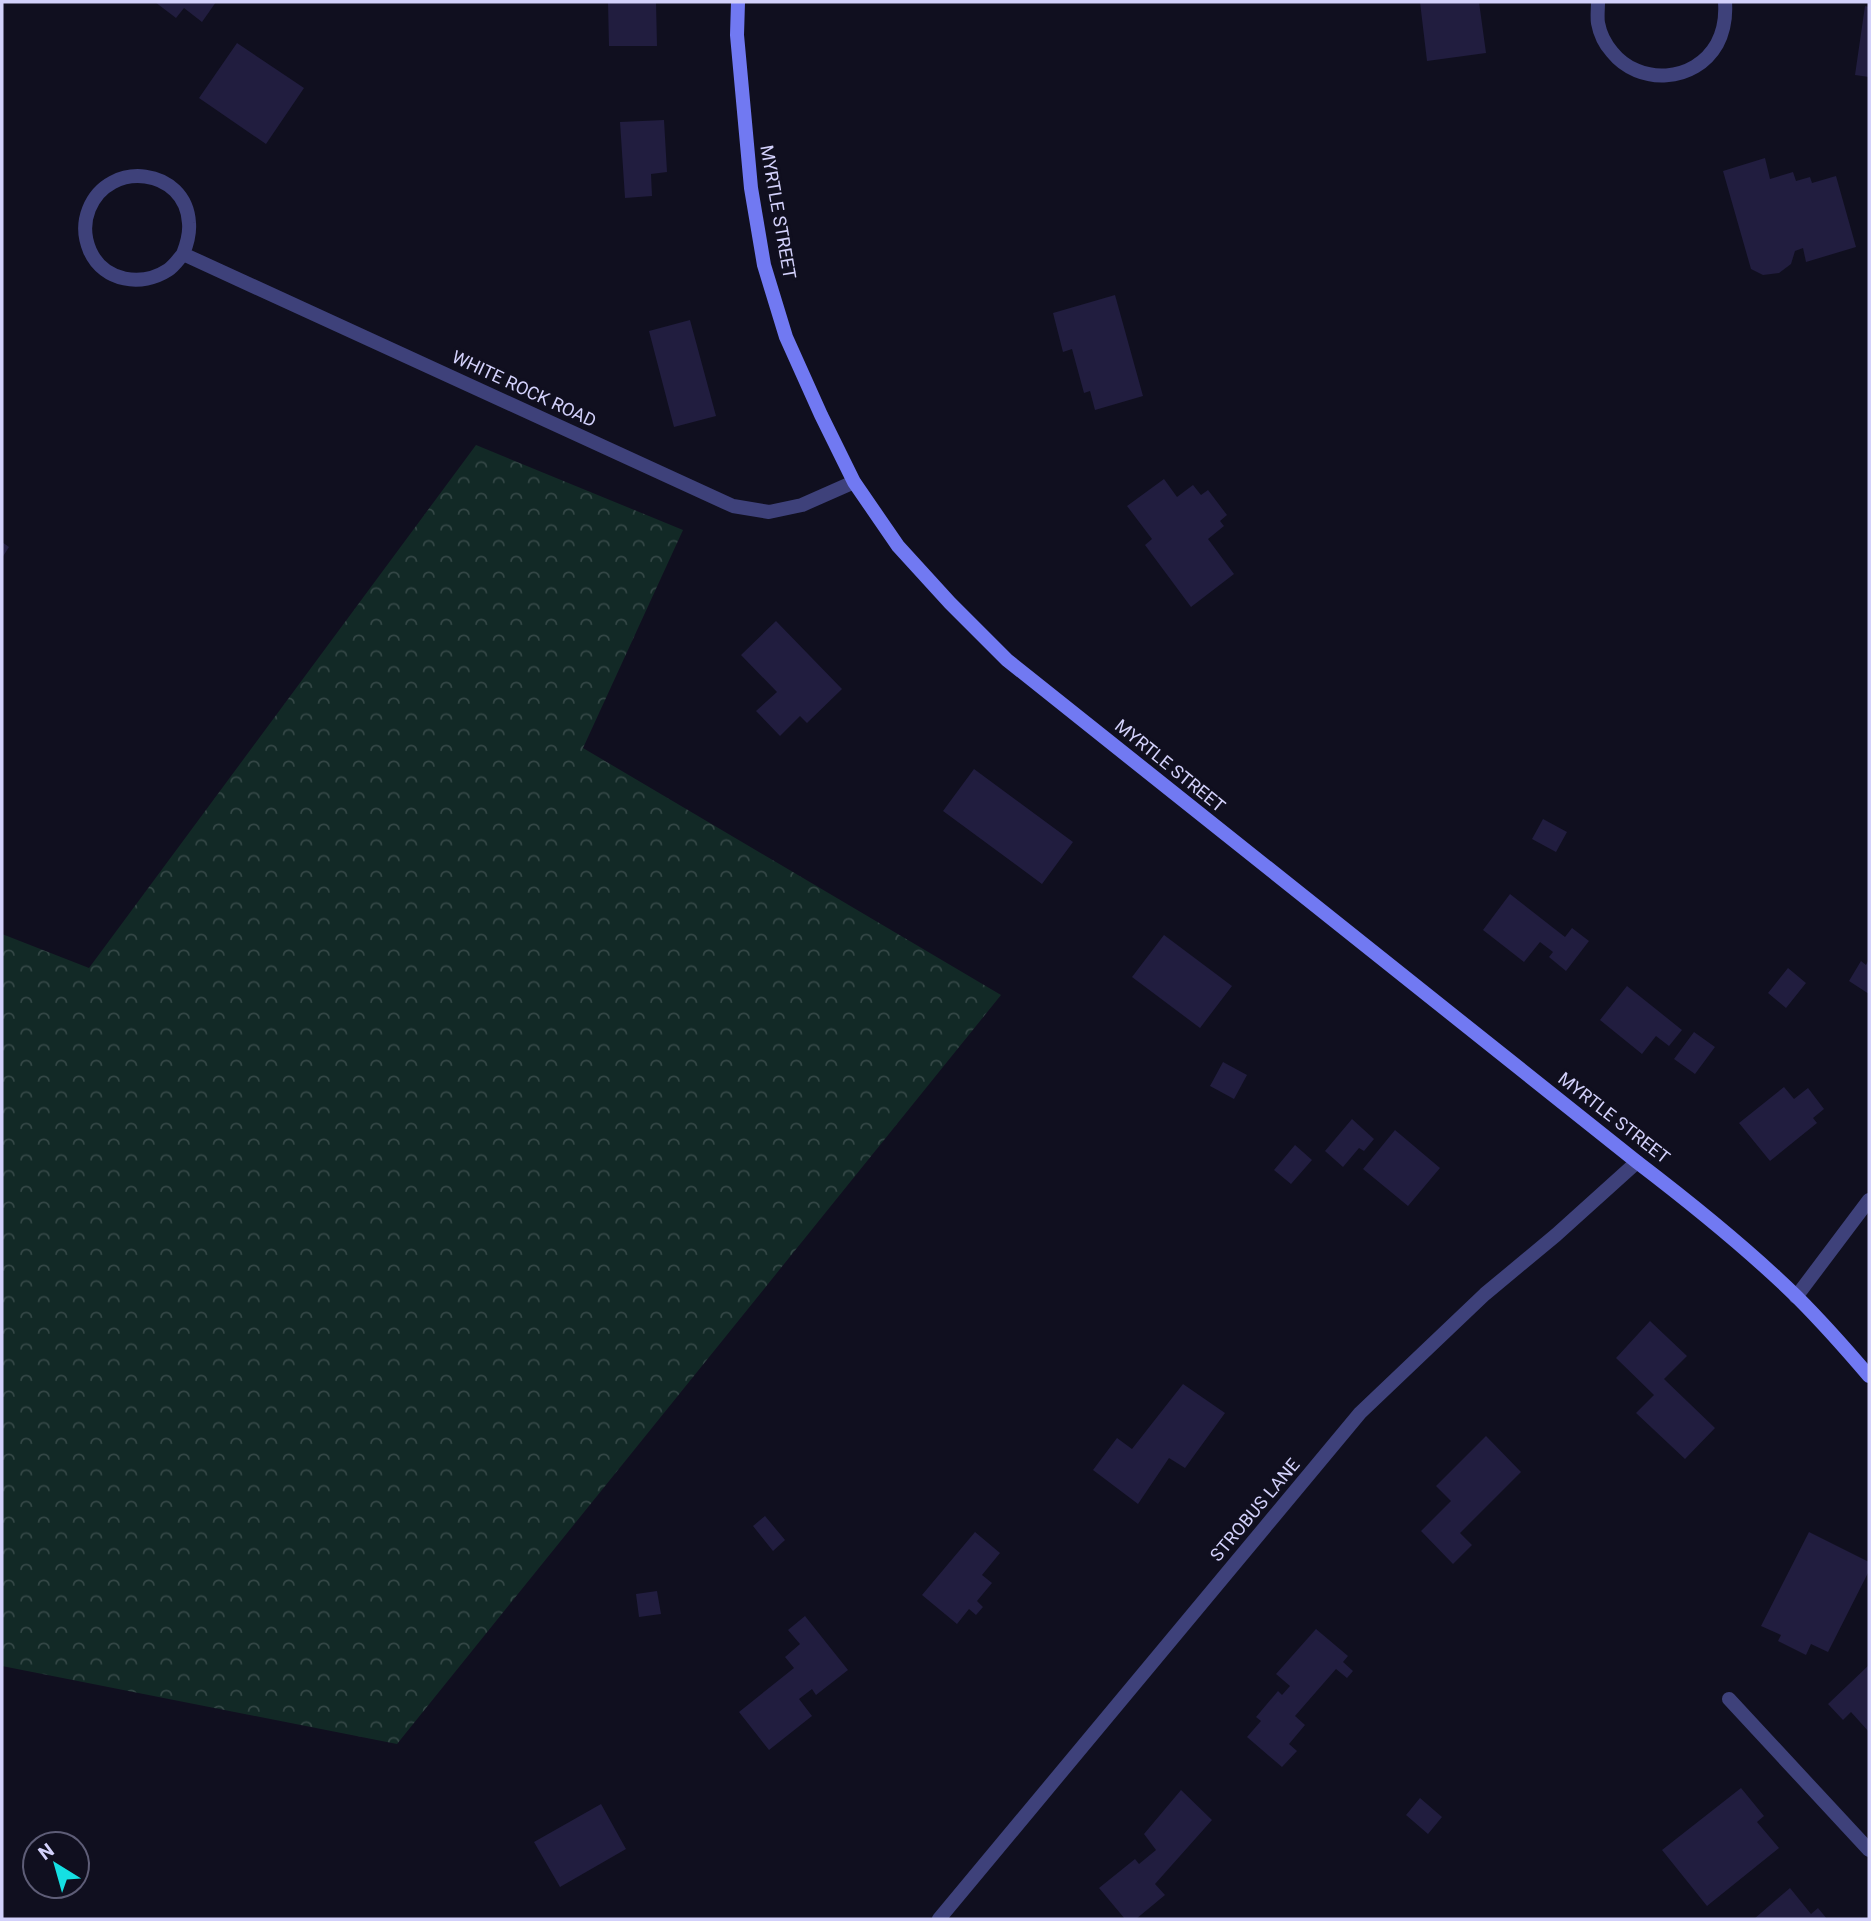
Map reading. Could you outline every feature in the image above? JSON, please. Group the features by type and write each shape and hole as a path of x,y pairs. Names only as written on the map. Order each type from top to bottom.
{"street":[{"name":"MYRTLE STREET","path":"738,2 737,35 751,188 764,265 786,337 821,415 854,482 898,546 1007,660 1691,1203 1796,1297 1869,1376"},
{"path":"1598,2 1598,23 1605,44 1619,61 1639,73 1660,76 1683,73 1702,62 1717,44 1724,23 1725,2"},
{"path":"138,175 157,179 172,188 184,203 189,220 189,237 183,254 171,268 155,277 136,281 119,277 103,268 92,254 85,236 85,219 92,202 104,187 119,179 138,175"},
{"name":"WHITE ROCK ROAD","path":"183,254 733,506 769,512 802,505 854,482"},
{"name":"STROBUS LANE","path":"939,1919 1360,1413 1485,1294 1637,1162"},
{"path":"1796,1297 1869,1200"},
{"path":"1729,1699 1869,1850"}],"green space":[{"path":"476,445 683,530 583,748 1001,995 397,1744 2,1666 2,934 89,968"}],"building":[{"path":"155,2 216,2 202,22 184,8 176,18"},
{"path":"608,2 656,2 657,46 609,46"},
{"path":"1420,2 1479,2 1486,53 1427,61"},
{"path":"1865,6 1869,7 1869,77 1855,75"},
{"path":"237,43 304,88 266,144 199,98"},
{"path":"664,120 667,172 651,174 652,196 625,198 620,122"},
{"path":"1765,158 1770,179 1793,172 1796,181 1810,177 1812,183 1836,176 1856,247 1806,262 1803,248 1795,251 1791,264 1779,273 1763,275 1751,269 1723,171"},
{"path":"1115,295 1143,396 1095,410 1090,391 1084,393 1072,349 1063,352 1053,313"},
{"path":"690,320 716,416 674,427 649,331"},
{"path":"1164,479 1177,497 1193,485 1201,495 1208,490 1227,515 1220,521 1224,526 1208,539 1234,574 1191,607 1145,545 1152,539 1127,506"},
{"path":"2,542 9,547 2,558"},
{"path":"776,621 842,689 807,723 800,716 780,736 756,711 777,692 741,655"},
{"path":"974,769 1073,842 1042,884 943,811"},
{"path":"1543,819 1567,832 1556,852 1532,839"},
{"path":"1510,894 1565,937 1572,928 1589,941 1566,971 1549,957 1553,952 1540,942 1524,962 1483,930"},
{"path":"1164,935 1232,986 1200,1028 1132,977"},
{"path":"1869,959 1869,994 1849,981 1861,961 1866,965"},
{"path":"1788,968 1806,983 1786,1008 1768,993"},
{"path":"1627,986 1682,1030 1669,1046 1656,1036 1642,1054 1600,1020"},
{"path":"1694,1032 1715,1047 1695,1074 1674,1059"},
{"path":"1223,1062 1247,1075 1234,1099 1210,1086"},
{"path":"1784,1087 1794,1099 1808,1088 1824,1109 1813,1118 1817,1123 1770,1161 1739,1123"},
{"path":"1352,1119 1374,1139 1364,1151 1359,1148 1343,1167 1325,1151"},
{"path":"1395,1130 1440,1168 1408,1206 1363,1169"},
{"path":"1295,1145 1312,1160 1291,1184 1274,1170"},
{"path":"1650,1321 1687,1356 1664,1379 1715,1428 1685,1459 1636,1413 1654,1395 1616,1358"},
{"path":"1183,1384 1225,1413 1185,1468 1169,1458 1138,1504 1093,1470 1117,1438 1132,1449"},
{"path":"1486,1436 1521,1472 1460,1533 1472,1545 1453,1564 1421,1531 1451,1501 1436,1486"},
{"path":"765,1516 785,1540 773,1551 753,1526"},
{"path":"975,1532 1000,1553 982,1575 992,1583 977,1601 983,1607 976,1615 969,1609 957,1624 922,1595"},
{"path":"1809,1532 1869,1562 1869,1571 1828,1652 1811,1644 1806,1655 1778,1641 1781,1635 1761,1626"},
{"path":"657,1591 661,1614 639,1617 636,1594"},
{"path":"805,1616 848,1670 816,1695 812,1689 799,1699 812,1716 769,1750 739,1712 794,1668 785,1657 800,1644 788,1630"},
{"path":"1316,1629 1348,1656 1343,1662 1353,1671 1347,1678 1336,1669 1295,1716 1305,1725 1289,1744 1297,1751 1282,1767 1247,1737 1261,1721 1256,1717 1278,1691 1282,1695 1290,1686 1276,1674"},
{"path":"1869,1665 1869,1732 1851,1712 1843,1720 1828,1704"},
{"path":"1741,1788 1764,1816 1757,1822 1779,1848 1707,1906 1662,1850"},
{"path":"1181,1790 1212,1820 1155,1884 1165,1895 1136,1919 1125,1919 1099,1888 1135,1859 1139,1864 1156,1850 1144,1834"},
{"path":"1420,1798 1442,1817 1428,1834 1406,1815"},
{"path":"601,1804 626,1849 560,1887 534,1842"},
{"path":"1790,1888 1811,1914 1818,1908 1827,1919 1754,1919"}]}
